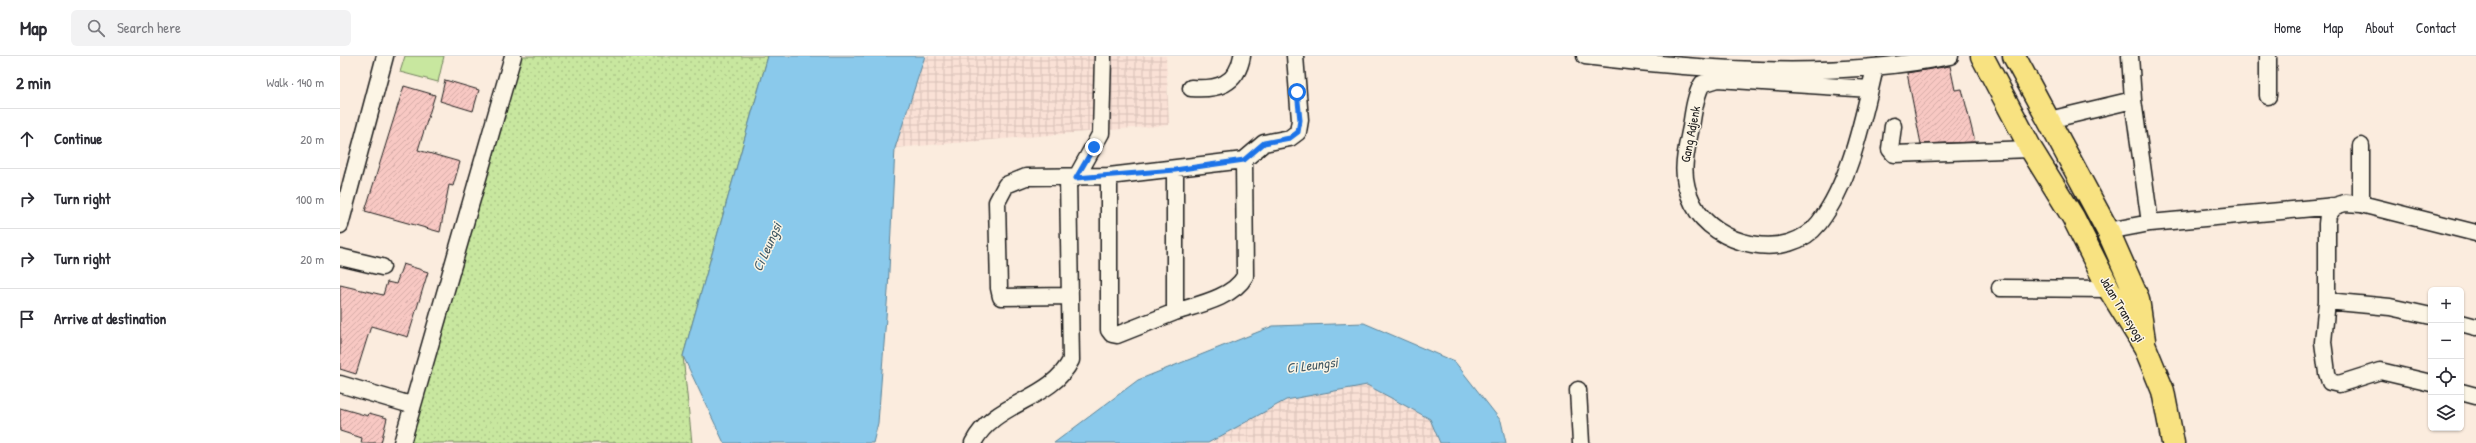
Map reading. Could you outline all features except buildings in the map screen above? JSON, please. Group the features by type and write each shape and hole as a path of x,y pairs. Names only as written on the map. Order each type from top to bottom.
{"highway":[{"name":"Jalan Transyogi","path":"1982,56 2031,149 2073,217 2109,289 2145,347"},
{"name":"Jalan Transyogi","path":"2014,56 2108,231 2138,299 2145,347"},
{"path":"2145,347 2163,391 2173,443"}],"street":[{"path":"340,225 385,56"},
{"path":"402,443 411,405 513,56"},
{"path":"974,443 997,416 1013,405 1035,396 1066,370 1071,360 1070,296 1072,178 1101,133 1104,73 1103,56"},
{"path":"1191,88 1207,89 1221,87 1236,73 1242,56"},
{"path":"1070,296 1001,296 999,288 997,210 999,194 1011,181 1026,177 1072,178 1109,176 1175,170 1244,160 1264,143 1290,138 1298,132 1300,120 1295,56"},
{"path":"1585,56 1635,62 1724,68 1875,68 1950,56"},
{"path":"2130,56 2133,100 2150,223"},
{"path":"2268,56 2268,96"},
{"name":"Gang Adjenk","path":"1870,88 1718,79 1702,84 1694,111 1683,168 1693,204 1700,215 1718,231 1741,242 1770,245 1797,241 1807,235 1819,224 1844,178 1860,130 1875,68"},
{"path":"2049,120 2133,100"},
{"path":"1893,126 1890,149 1894,154 2031,149"},
{"path":"2361,146 2361,204"},
{"path":"1109,176 1109,330 1112,334 1117,336 1226,293 1241,282 1245,276 1244,160"},
{"path":"1175,170 1175,312"},
{"path":"2108,231 2150,223 2335,206 2345,203 2361,204 2476,232"},
{"path":"2335,206 2328,215 2326,224 2327,301 2323,342 2326,373 2330,382 2339,384 2380,371 2428,382"},
{"path":"340,257 382,267"},
{"path":"2000,288 2109,289"},
{"path":"2327,301 2390,306 2428,315"},
{"path":"2464,324 2476,327"},
{"path":"340,384 411,405"},
{"path":"1578,390 1581,443"},
{"path":"2464,393 2476,396"}],"shaded area":[{"path":"925,56 1166,56 1169,125 895,148"},
{"path":"1367,385 1430,419 1440,443 1208,443 1286,400"}],"green space":[{"path":"405,56 444,56 438,82 400,72"},
{"path":"516,56 768,56 683,356 692,443 399,443"}],"water":[{"name":"Ci Leungsi","path":"768,56 925,56 895,148 888,291 878,423 873,443 724,443 683,356"},
{"name":"Ci Leungsi","path":"1364,323 1455,362 1501,421 1506,443 1440,443 1430,419 1367,385 1286,400 1208,443 1054,443 1138,380 1273,326"}],"route":[{"path":"1094,147 1076,178 1175,170 1244,160 1258,146 1264,143 1290,138 1298,132 1300,120 1297,92"}]}
